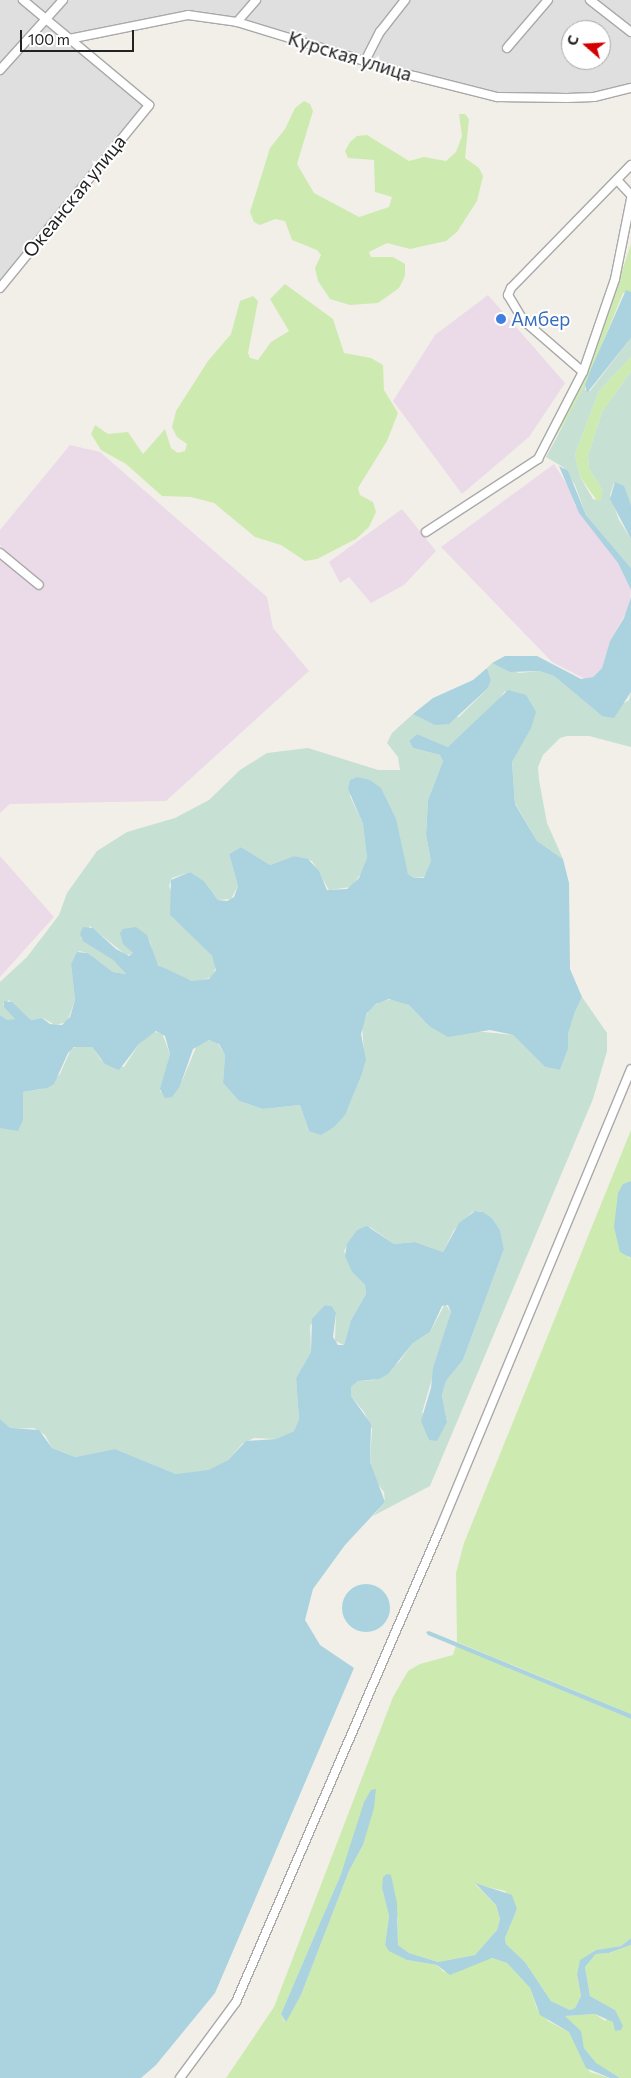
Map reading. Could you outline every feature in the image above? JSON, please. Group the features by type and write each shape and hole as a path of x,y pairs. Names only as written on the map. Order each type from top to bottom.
{"street":[{"path":"23,0 69,38"},
{"path":"0,70 63,0"},
{"path":"237,22 256,0"},
{"path":"365,60 380,32 405,0"},
{"path":"507,48 548,0"},
{"path":"590,0 631,32"},
{"name":"Курская улица","path":"69,38 140,22 188,16 237,22 497,97 576,98 631,88"},
{"name":"Океанская улица","path":"0,288 149,105 69,38"},
{"path":"583,372 523,320 508,295 511,288 631,165"},
{"path":"617,180 631,195"},
{"path":"426,532 538,460 583,372 615,279 631,199"},
{"path":"0,553 39,585"},
{"path":"180,2078 236,2002 443,1522 631,1069"}],"shaded area":[{"path":"0,0 631,0 631,88 615,93 497,97 271,32 188,15 70,38 149,105 0,288"},
{"path":"488,295 565,383 529,437 462,494 393,401 435,335"},
{"path":"70,445 100,452 267,597 273,628 309,671 166,801 10,804 0,813 0,554 4,549 0,545 0,530"},
{"path":"554,464 571,491 575,505 618,563 631,590 629,608 610,641 602,668 593,677 585,679 552,662 441,547"},
{"path":"402,509 436,551 404,585 371,603 349,577 340,583 329,562"},
{"path":"0,856 54,917 0,977"}],"green space":[{"path":"304,101 310,104 313,111 297,164 314,193 359,217 389,207 392,197 375,192 374,160 348,158 345,151 350,142 357,136 367,135 409,161 424,157 446,161 456,152 462,136 459,114 465,114 469,119 465,158 479,168 483,176 477,201 457,232 446,241 410,249 387,243 369,252 371,257 393,257 405,264 405,276 399,288 378,303 350,305 330,299 318,281 315,268 321,255 317,250 292,240 285,221 275,219 260,225 254,222 250,212 270,148 285,129 295,108"},
{"path":"631,244 631,292 623,293 581,396 550,446 587,375"},
{"path":"285,284 333,319 344,353 371,358 383,365 384,390 398,413 387,441 358,488 360,495 373,502 376,512 369,527 356,539 317,559 305,561 281,545 255,537 214,503 191,497 162,496 126,464 101,450 91,434 95,425 108,434 128,432 143,454 165,429 171,448 178,453 185,451 187,444 177,437 172,427 176,411 208,361 231,334 240,301 253,296 258,301 248,353 250,358 258,360 271,342 289,331 270,299"},
{"path":"631,338 631,357 599,391 575,454 580,477 593,499 600,501 603,491 589,469 588,455 602,412 631,371 631,505 614,483 610,495 619,520 631,539 631,568 586,515 575,485 563,467 546,457 585,385 585,390 590,391"},
{"path":"631,357 631,371 602,412 588,455 589,469 603,491 603,498 598,502 580,477 575,454 599,391"},
{"path":"492,663 519,673 539,671 554,676 602,716 629,700 631,692 631,747 589,736 567,736 560,738 543,755 538,767 547,823 563,859 537,841 515,803 512,762 521,742 505,691 493,707 448,747 417,734 409,741 413,748 440,755 443,761 428,800 426,835 431,861 426,877 414,878 408,874 370,780 353,778 350,796 363,824 367,858 363,871 351,887 329,890 312,861 294,856 270,865 241,847 229,854 238,886 231,899 218,900 204,881 190,872 172,878 169,886 173,896 170,915 212,956 216,967 212,977 196,982 171,974 155,962 150,941 121,931 133,954 126,955 90,926 81,938 113,960 126,974 113,972 88,953 79,951 71,964 75,1000 67,1022 55,1025 43,1018 31,1020 9,1000 3,1004 15,1019 10,1021 0,1015 0,982 27,957 59,915 67,893 97,851 127,832 175,818 209,800 240,770 267,753 308,748 378,770 400,770 398,757 387,743 392,733 413,714 459,717 488,688 491,680 487,668"},
{"path":"582,997 607,1033 607,1051 593,1099 430,1486 373,1516 385,1502 384,1492 374,1479 370,1461 372,1429 364,1412 351,1396 351,1387 358,1381 374,1380 399,1362 413,1343 430,1332 445,1304 451,1312 422,1413 447,1422 442,1395 446,1381 463,1360 504,1249 500,1230 492,1218 480,1211 472,1212 454,1230 443,1252 415,1242 394,1244 370,1227 357,1230 344,1251 352,1272 365,1285 366,1294 351,1320 344,1345 335,1341 336,1313 332,1306 325,1305 310,1326 311,1352 296,1378 299,1419 294,1431 276,1439 254,1438 242,1444 228,1460 209,1471 176,1474 115,1449 75,1457 52,1448 45,1435 34,1428 10,1429 0,1419 0,1128 23,1120 23,1092 42,1089 60,1074 71,1049 81,1045 92,1047 101,1060 124,1067 139,1044 153,1032 162,1033 170,1054 160,1092 180,1086 197,1045 208,1040 217,1042 225,1055 223,1083 239,1101 263,1109 300,1105 309,1131 349,1105 365,1063 362,1027 369,1010 381,1001 395,999 409,1005 429,1026 513,1035 545,1067 560,1070 568,1049 568,1034"},
{"path":"631,1130 631,1181 623,1184 628,1258 631,1258 631,1714 457,1642 456,1573 464,1543"},
{"path":"456,1646 631,1719 631,1938 621,1946 596,1950 580,1961 577,1974 581,1996 575,2008 570,2010 551,2001 525,1962 506,1944 505,1938 517,1909 505,1891 475,1884 496,1905 500,1919 497,1930 475,1955 438,1962 409,1953 398,1945 398,1919 382,1888 389,1916 385,1945 407,1960 437,1965 444,1972 492,1958 507,1963 530,1988 537,2009 548,2021 569,2032 590,2072 610,2078 226,2078 274,2007 393,1697 408,1671 420,1664 453,1655","holes":["371,1790 363,1845 349,1871 301,1995 285,2022 281,2014 341,1874"]},
{"path":"631,1945 631,2078 620,2078 596,2064 584,2048 580,2031 565,2016 595,2014 605,2021 615,2010 590,1996 585,1967 596,1954 610,1953"}],"water":[{"path":"626,290 631,292 631,338 587,393 585,385 591,369"},
{"path":"559,466 568,471 586,515 631,568 631,590 618,563 579,513"},
{"path":"615,482 624,486 631,505 631,539 610,499"},
{"path":"631,597 631,692 614,718 602,716 554,676 539,671 510,672 492,663 505,656 537,656 581,679 593,677 602,668 610,641 624,618"},
{"path":"487,668 491,680 488,688 449,724 435,725 413,714 433,698 473,680"},
{"path":"508,690 526,695 536,712 531,728 512,762 515,804 537,841 563,859 569,883 570,969 582,997 568,1034 568,1049 560,1070 545,1067 513,1035 490,1030 448,1037 429,1026 409,1005 389,999 376,1004 367,1013 361,1034 366,1060 361,1076 345,1115 334,1127 321,1135 309,1131 300,1105 263,1109 239,1101 223,1083 225,1055 219,1044 209,1040 193,1049 180,1086 172,1097 165,1098 160,1089 170,1054 165,1036 156,1031 139,1044 119,1070 105,1064 92,1047 74,1047 68,1053 54,1084 47,1088 23,1092 23,1120 18,1131 0,1128 0,1015 8,1020 15,1019 4,1007 4,1001 12,1002 31,1020 42,1018 50,1024 62,1025 70,1017 75,1000 71,964 77,952 88,953 113,972 126,974 113,960 83,941 80,934 83,927 93,928 116,949 129,956 133,953 123,944 120,933 123,929 136,927 147,935 158,965 192,981 209,979 216,970 212,956 170,915 171,880 190,872 204,881 218,900 227,901 234,897 238,886 229,854 241,847 270,865 294,856 308,859 319,871 327,890 347,889 359,878 367,858 363,824 348,789 350,780 357,777 370,780 381,788 396,819 408,874 414,878 424,878 431,861 426,835 428,800 443,761 440,755 413,748 409,741 417,734 448,747"},
{"path":"631,1181 631,1258 620,1252 614,1227 618,1193 623,1184"},
{"path":"475,1211 483,1212 492,1218 500,1230 504,1249 463,1360 446,1381 442,1395 447,1422 437,1441 429,1440 421,1421 431,1388 433,1368 451,1312 448,1305 442,1306 430,1332 413,1343 388,1374 379,1379 358,1381 351,1387 351,1396 371,1424 370,1462 385,1502 345,1545 313,1589 305,1620 320,1645 354,1668 215,1993 156,2065 141,2078 0,2078 0,1419 10,1428 39,1430 52,1448 75,1457 115,1449 176,1474 209,1470 228,1460 246,1441 276,1439 294,1431 299,1419 296,1378 311,1352 312,1319 325,1305 332,1306 336,1313 333,1337 338,1345 344,1345 351,1320 366,1294 365,1285 352,1272 345,1256 347,1244 357,1230 367,1226 394,1244 415,1242 443,1252 459,1223"},
{"path":"366,1584 375,1586 383,1591 388,1599 390,1608 388,1617 383,1625 375,1630 366,1632 357,1630 349,1625 344,1617 342,1608 344,1599 349,1591 357,1586"},
{"path":"429,1631 631,1714 631,1719 428,1635 426,1632"},
{"path":"376,1789 374,1808 363,1845 349,1871 301,1995 286,2022 281,2014 341,1874 364,1802 371,1790"},
{"path":"387,1874 391,1875 397,1903 398,1945 409,1953 438,1962 475,1955 497,1930 500,1919 496,1905 475,1883 512,1895 517,1909 505,1938 506,1944 525,1962 551,2001 570,2010 575,2008 581,1996 577,1974 580,1960 596,1950 621,1946 631,1938 631,1945 609,1953 596,1954 585,1967 590,1996 615,2010 623,2026 621,2030 615,2031 613,2022 595,2014 565,2016 581,2031 584,2048 596,2063 620,2078 610,2078 586,2068 569,2032 540,2015 530,1988 507,1963 492,1958 450,1975 437,1965 407,1960 389,1951 385,1945 389,1916 382,1888 383,1877"}],"place":[{"name":"Амбер","path":"501,319"}]}
